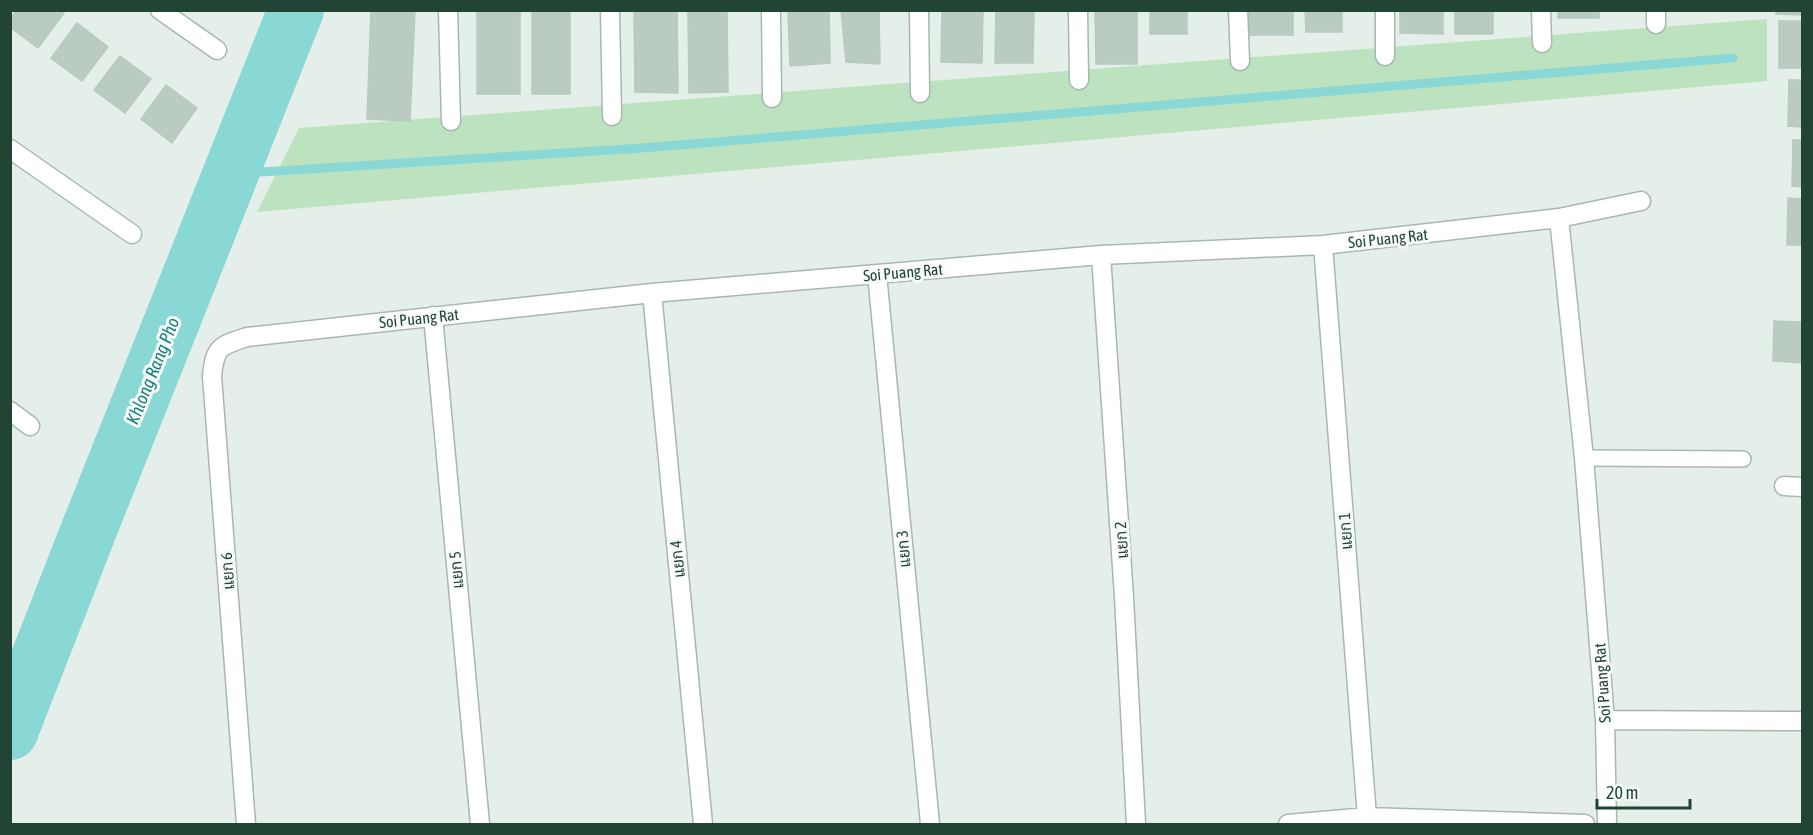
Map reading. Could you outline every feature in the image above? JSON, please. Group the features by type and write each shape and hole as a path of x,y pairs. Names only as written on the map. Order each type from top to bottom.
{"street":[{"path":"160,10 217,50"},
{"path":"448,10 451,122"},
{"path":"610,10 612,116"},
{"path":"771,10 772,98"},
{"path":"919,10 920,93"},
{"path":"1078,10 1079,80"},
{"path":"1238,10 1240,61"},
{"path":"1385,10 1385,56"},
{"path":"1541,10 1542,43"},
{"path":"10,149 132,234"},
{"name":"Soi Puang Rat","path":"247,337 652,293 1101,255 1323,245 1560,218 1641,201"},
{"name":"Soi Puang Rat","path":"1560,218 1584,458 1605,720 1607,825"},
{"name":"แยก 1","path":"1323,245 1367,817"},
{"name":"แยก 2","path":"1101,255 1124,597 1136,825"},
{"name":"แยก 3","path":"877,274 930,825"},
{"name":"แยก 4","path":"652,293 703,825"},
{"name":"แยก 5","path":"433,316 480,825"},
{"name":"แยก 6","path":"246,825 212,376 214,358 224,345 247,337"},
{"path":"10,411 30,426"},
{"path":"1784,486 1803,487"},
{"path":"1605,720 1803,721"},
{"path":"1288,825 1367,817 1585,825"}],"lane":[{"path":"1584,458 1743,459"}],"green space":[{"path":"1767,19 1767,81 257,212 299,128"}],"building":[{"path":"17,10 60,10 64,13 38,48 10,27 10,19"},
{"path":"371,10 415,10 410,121 367,119"},
{"path":"477,10 520,10 520,94 477,94"},
{"path":"532,10 570,10 570,94 532,94"},
{"path":"634,10 677,10 678,93 635,92"},
{"path":"688,10 727,10 728,92 689,93"},
{"path":"788,10 829,10 830,63 790,66"},
{"path":"841,10 879,10 880,64 846,62"},
{"path":"942,10 983,10 982,63 941,62"},
{"path":"996,10 1034,10 1033,63 995,63"},
{"path":"1095,10 1137,10 1137,64 1096,64"},
{"path":"1150,10 1187,10 1187,34 1150,34"},
{"path":"1248,10 1293,10 1293,35 1248,35"},
{"path":"1305,10 1342,10 1342,32 1306,32"},
{"path":"1400,10 1443,10 1443,34 1400,33"},
{"path":"1455,10 1493,10 1493,34 1455,34"},
{"path":"1558,10 1599,10 1599,18 1558,18"},
{"path":"1776,10 1802,10 1802,15 1776,14"},
{"path":"1779,21 1802,21 1802,68 1779,68"},
{"path":"77,23 108,47 82,81 51,58"},
{"path":"120,56 151,79 125,113 94,90"},
{"path":"1789,80 1802,80 1802,127 1788,126"},
{"path":"166,85 197,108 172,143 141,119"},
{"path":"1793,140 1802,140 1802,187 1792,186"},
{"path":"1788,198 1802,199 1802,245 1787,245"},
{"path":"1774,321 1802,322 1802,363 1773,361"}],"waterway":[{"name":"Khlong Rang Pho","path":"10,732 296,10"},
{"path":"231,174 642,148 1733,58"}]}
